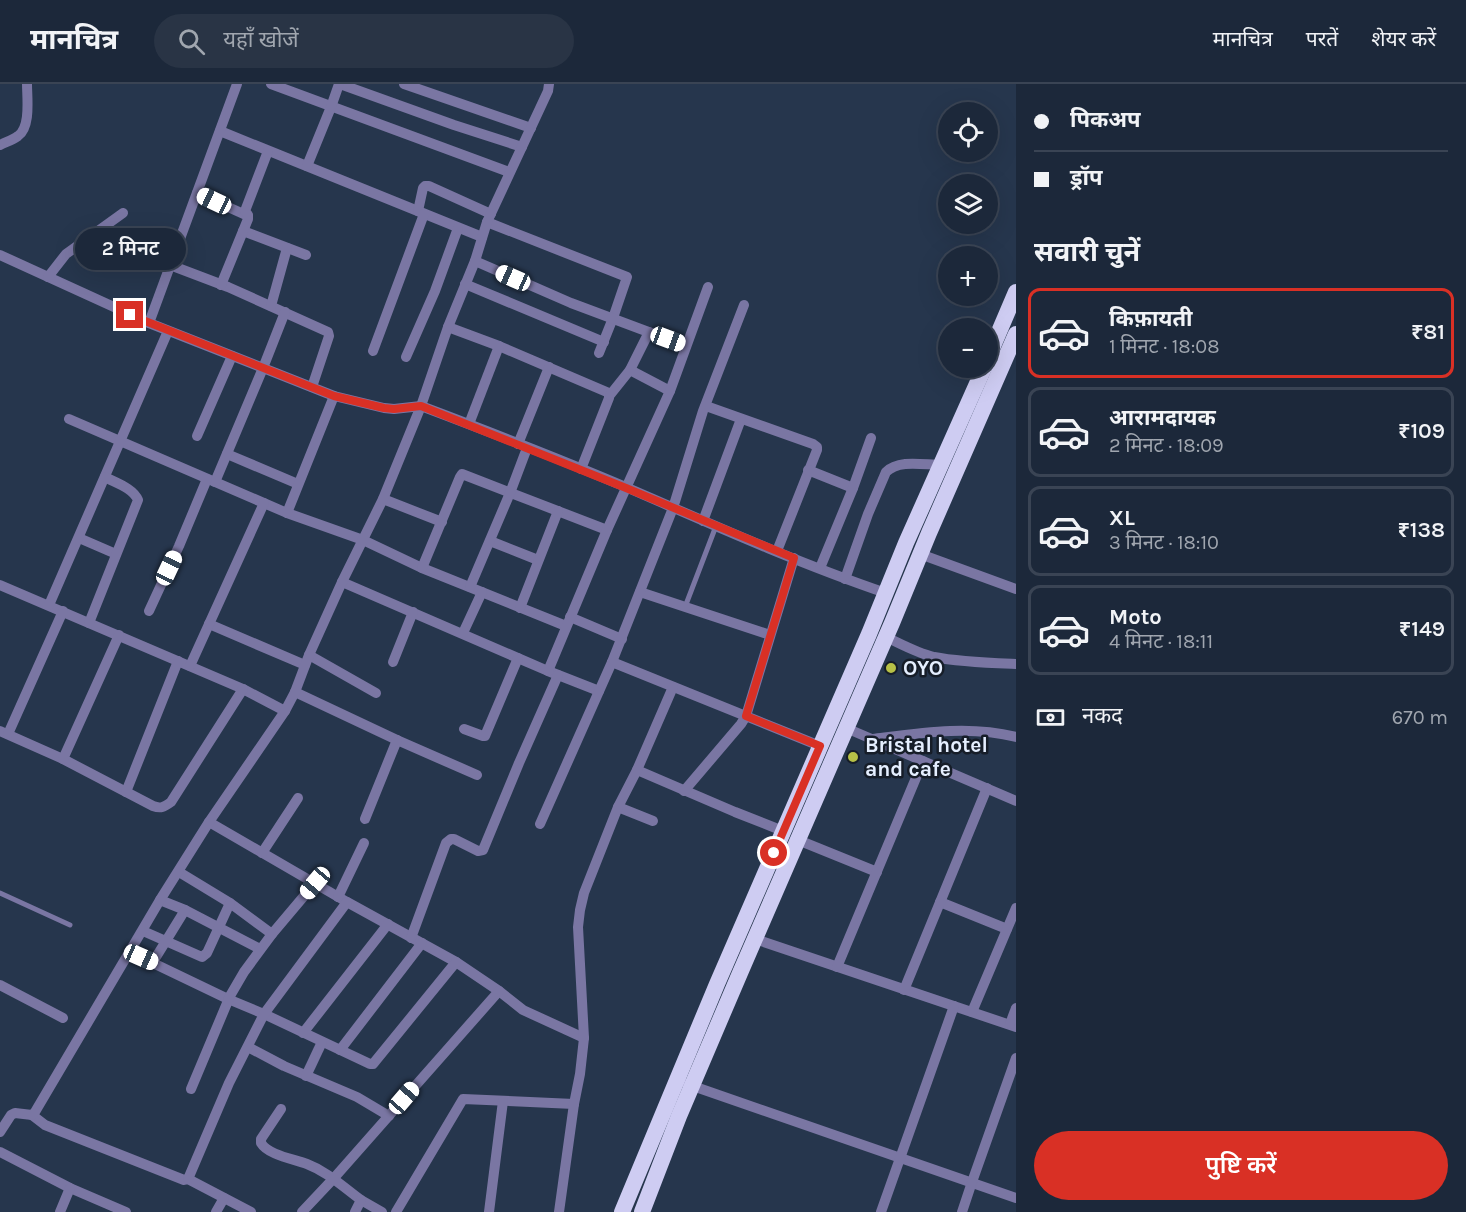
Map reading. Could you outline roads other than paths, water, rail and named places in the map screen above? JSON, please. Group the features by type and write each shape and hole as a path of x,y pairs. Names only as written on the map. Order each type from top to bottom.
{"highway":[{"path":"998,334 1016,292"},
{"path":"642,1212 684,1083 790,835 846,728 1015,340"},
{"path":"622,1212 755,939 820,746 980,378"}],"street":[{"path":"0,145 19,136 24,128 27,121 27,84"},
{"path":"148,323 237,84"},
{"path":"271,84 509,172"},
{"path":"307,166 339,84 522,147"},
{"path":"404,84 426,88 531,128"},
{"path":"32,1115 208,822 285,711 295,692 342,582 383,499 421,406 489,218 548,91 548,85"},
{"path":"219,131 482,237"},
{"path":"221,285 243,231 248,216 245,211 268,151"},
{"path":"373,351 421,213 423,188 429,186 489,218 627,277 599,353"},
{"path":"197,193 248,216"},
{"path":"48,277 66,254 123,213"},
{"path":"406,357 435,291 458,228"},
{"path":"243,231 306,255"},
{"path":"271,306 287,248"},
{"path":"0,255 148,323 334,396 384,408 421,406 581,469 845,579 886,593"},
{"path":"475,261 571,303 687,345"},
{"path":"170,265 328,332 329,336 312,387"},
{"path":"465,284 604,342"},
{"path":"340,1050 416,940 446,843 454,839 478,851 481,852 483,849 553,673 568,622 669,391 708,287"},
{"path":"540,824 622,639 673,508 706,406 744,305"},
{"path":"149,610 211,480 227,454 285,312"},
{"path":"448,327 499,346 607,392 609,395"},
{"path":"49,606 168,331"},
{"path":"581,469 609,395 630,370 649,332"},
{"path":"469,424 499,346"},
{"path":"197,436 232,356"},
{"path":"470,587 510,493 549,368"},
{"path":"630,370 669,391"},
{"path":"287,513 334,396"},
{"path":"706,406 817,447 777,551"},
{"path":"69,419 287,513 363,540 422,568 520,608 622,639"},
{"path":"703,520 741,419"},
{"path":"820,568 871,438"},
{"path":"227,454 298,484"},
{"path":"845,579 886,472 890,468 904,464 941,465"},
{"path":"808,470 853,488"},
{"path":"422,568 462,474 607,530"},
{"path":"89,622 138,498 129,490 105,477"},
{"path":"383,499 442,522"},
{"path":"190,666 264,503"},
{"path":"520,608 558,510"},
{"path":"79,538 117,554"},
{"path":"490,541 538,560"},
{"path":"920,554 1016,589"},
{"path":"684,791 746,716 794,558"},
{"path":"342,582 599,691"},
{"path":"0,585 243,689 285,711"},
{"path":"463,633 482,592"},
{"path":"640,592 770,635"},
{"path":"63,611 4,733 63,759 153,806 165,807 171,802 243,689"},
{"path":"393,662 413,612"},
{"path":"209,624 307,660 376,693"},
{"path":"63,759 119,636"},
{"path":"886,637 934,657 1016,664"},
{"path":"464,729 485,736 518,658"},
{"path":"126,792 178,661"},
{"path":"612,662 820,746"},
{"path":"558,1212 584,1038 578,927 580,910 584,893 618,807 637,770 673,687"},
{"path":"295,692 477,775"},
{"path":"846,728 1016,801"},
{"path":"872,739 938,731 990,732 1016,737"},
{"path":"365,819 397,740"},
{"path":"837,967 923,761"},
{"path":"637,770 877,872"},
{"path":"904,990 987,788"},
{"path":"262,853 298,798"},
{"path":"618,807 653,821"},
{"path":"208,822 456,962 499,991 522,1010 584,1038"},
{"path":"188,1179 229,1083 264,1014 342,899 364,843"},
{"path":"179,872 230,903 272,934"},
{"path":"191,1089 228,999 244,972 260,949 315,883"},
{"path":"160,900 185,910 260,949"},
{"path":"940,902 1007,929"},
{"path":"142,931 202,957 207,953 230,903"},
{"path":"972,1012 1016,908"},
{"path":"153,962 185,910"},
{"path":"303,1033 388,924"},
{"path":"755,939 1013,1025 1016,1008"},
{"path":"130,952 369,1064 372,1064 456,962"},
{"path":"0,985 63,1018"},
{"path":"302,1212 499,991"},
{"path":"881,1212 954,1006"},
{"path":"306,1076 322,1042"},
{"path":"248,1047 284,1066 357,1098 388,1116"},
{"path":"962,1212 1016,1058"},
{"path":"684,1083 1016,1198"},
{"path":"396,1212 460,1101 466,1099 574,1104"},
{"path":"489,1212 504,1101"},
{"path":"281,1109 261,1139 262,1146 291,1160 307,1164 334,1178 361,1200 382,1212"},
{"path":"0,1132 11,1114 32,1115 45,1125 184,1180 188,1179 251,1212"},
{"path":"0,1152 70,1188 126,1212"},
{"path":"60,1212 70,1188"},
{"path":"216,1212 224,1198"},
{"path":"355,1212 361,1200"}],"lane":[{"path":"685,607 716,526"},
{"path":"0,893 69,925"}],"place":[{"name":"OYO","path":"891,668"},
{"name":"Bristal hotel and cafe","path":"853,757"}]}
